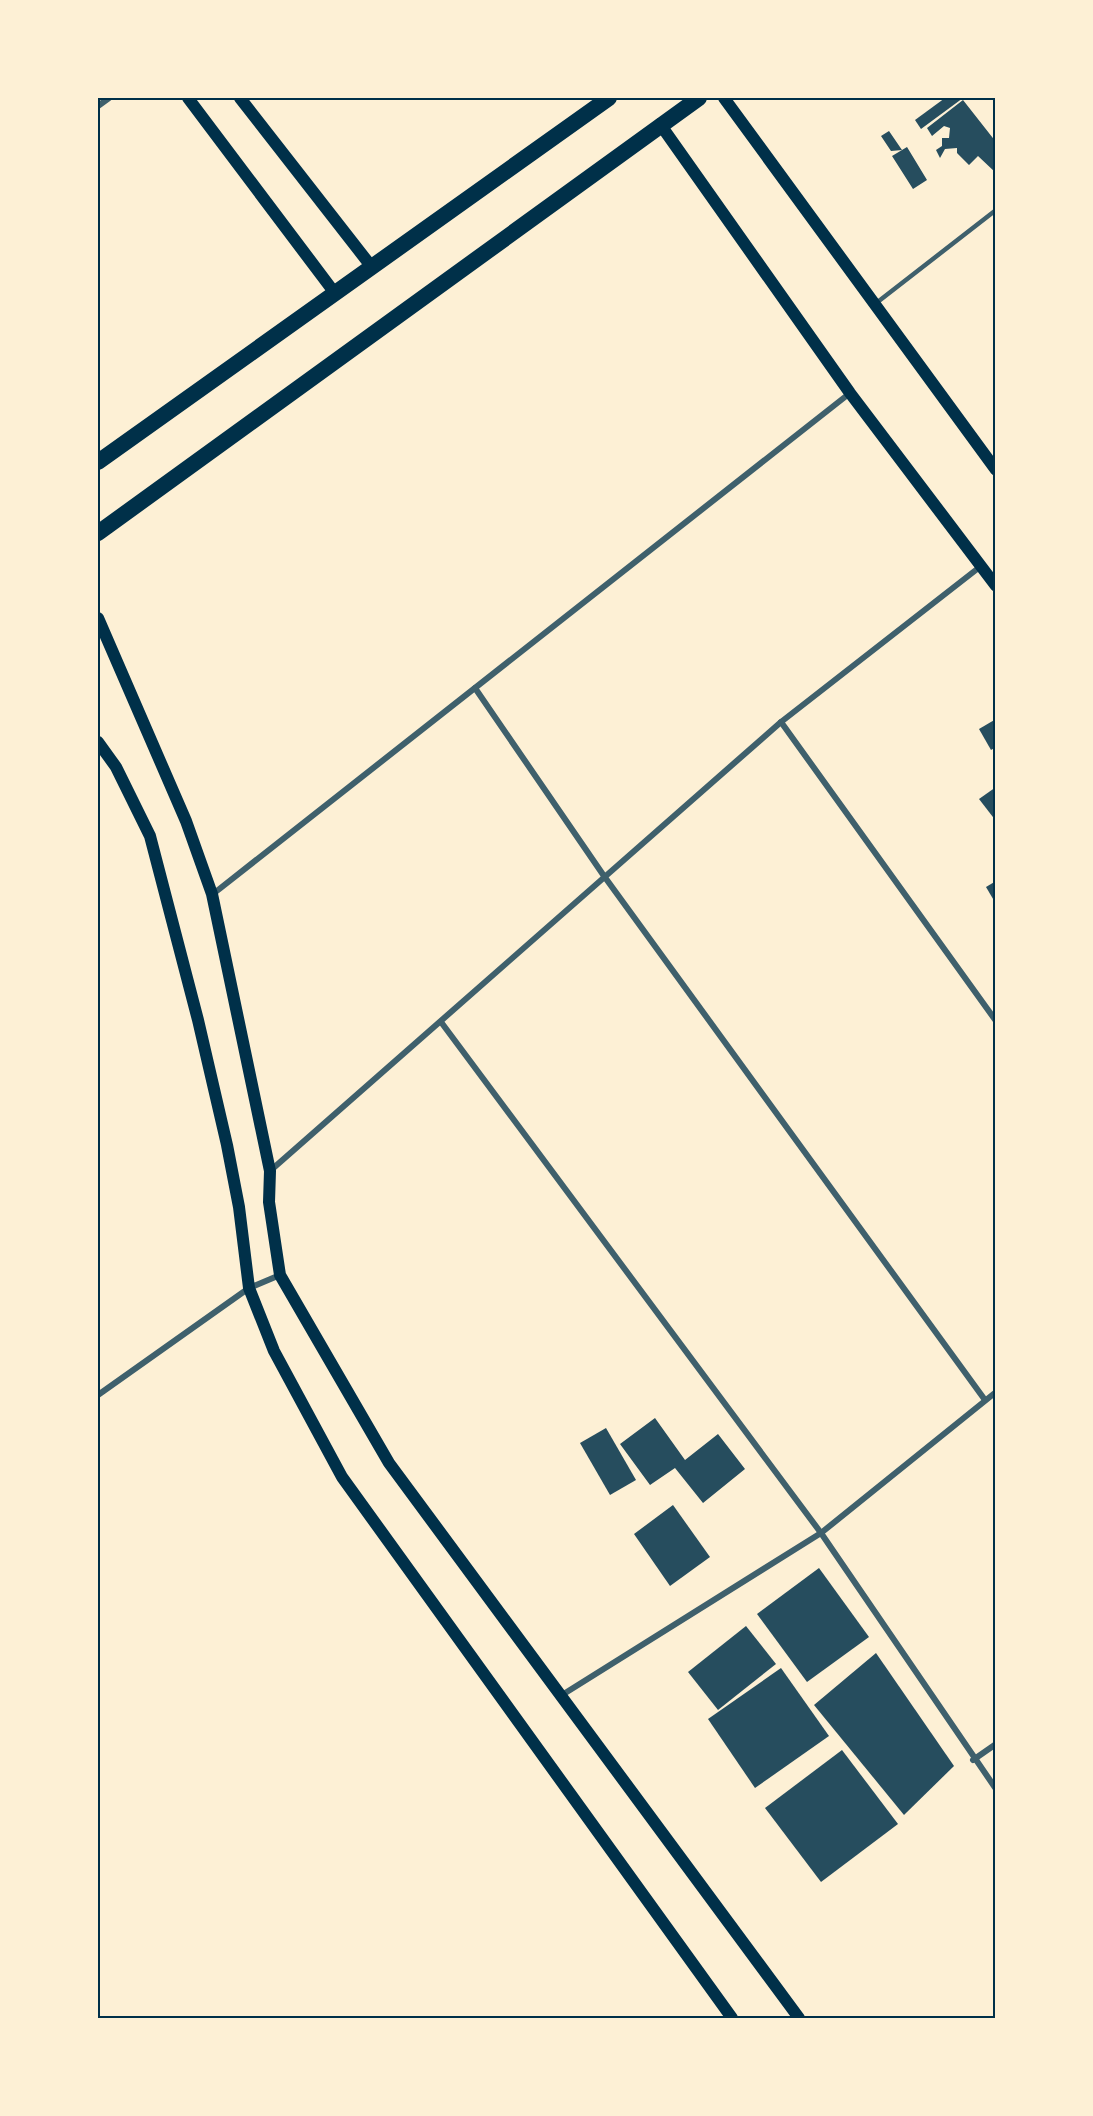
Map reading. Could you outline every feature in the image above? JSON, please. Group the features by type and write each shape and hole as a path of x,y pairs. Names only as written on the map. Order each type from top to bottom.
{"highway":[{"path":"98,462 609,98"},
{"path":"98,533 660,124 699,98"}],"main road":[{"path":"188,98 334,292"},
{"path":"240,98 371,266"},
{"path":"724,98 996,470"},
{"path":"660,124 850,393 996,586"},
{"path":"98,618 186,821 212,894 270,1171 269,1202 280,1275 389,1462 799,2019"},
{"path":"98,742 116,767 150,836 195,1008 238,1207 249,1288 274,1352 342,1477 732,2019"}],"street":[{"path":"98,106 109,98"},
{"path":"212,894 850,393"},
{"path":"270,1171 781,722 981,566"},
{"path":"475,688 604,876 985,1400"},
{"path":"781,722 996,1022"},
{"path":"441,1022 821,1533 973,1760 996,1789"},
{"path":"98,1395 249,1288 280,1275"},
{"path":"562,1695 821,1533 996,1392"},
{"path":"973,1760 996,1744"}],"lane":[{"path":"875,304 996,210"}],"building":[{"path":"945,98 963,98 921,129 915,120"},
{"path":"963,100 996,142 996,173 978,156 969,165 957,153 957,148 945,149 940,158 936,150 942,146 942,138 949,138 950,128 944,126 932,136 927,128"},
{"path":"889,131 902,150 891,151 881,136"},
{"path":"907,147 927,180 913,189 892,156"},
{"path":"996,719 996,747 991,750 979,729"},
{"path":"996,787 996,821 979,799"},
{"path":"996,881 996,904 986,887"},
{"path":"655,1418 685,1460 718,1434 745,1469 703,1503 675,1468 650,1485 620,1444"},
{"path":"606,1428 636,1480 610,1495 580,1443"},
{"path":"673,1505 710,1557 670,1586 634,1534"},
{"path":"819,1568 869,1637 807,1682 757,1614"},
{"path":"746,1626 776,1664 718,1710 688,1672"},
{"path":"876,1653 954,1766 904,1815 814,1705"},
{"path":"781,1668 829,1736 755,1788 708,1719"},
{"path":"842,1750 898,1824 821,1882 765,1808"}]}
